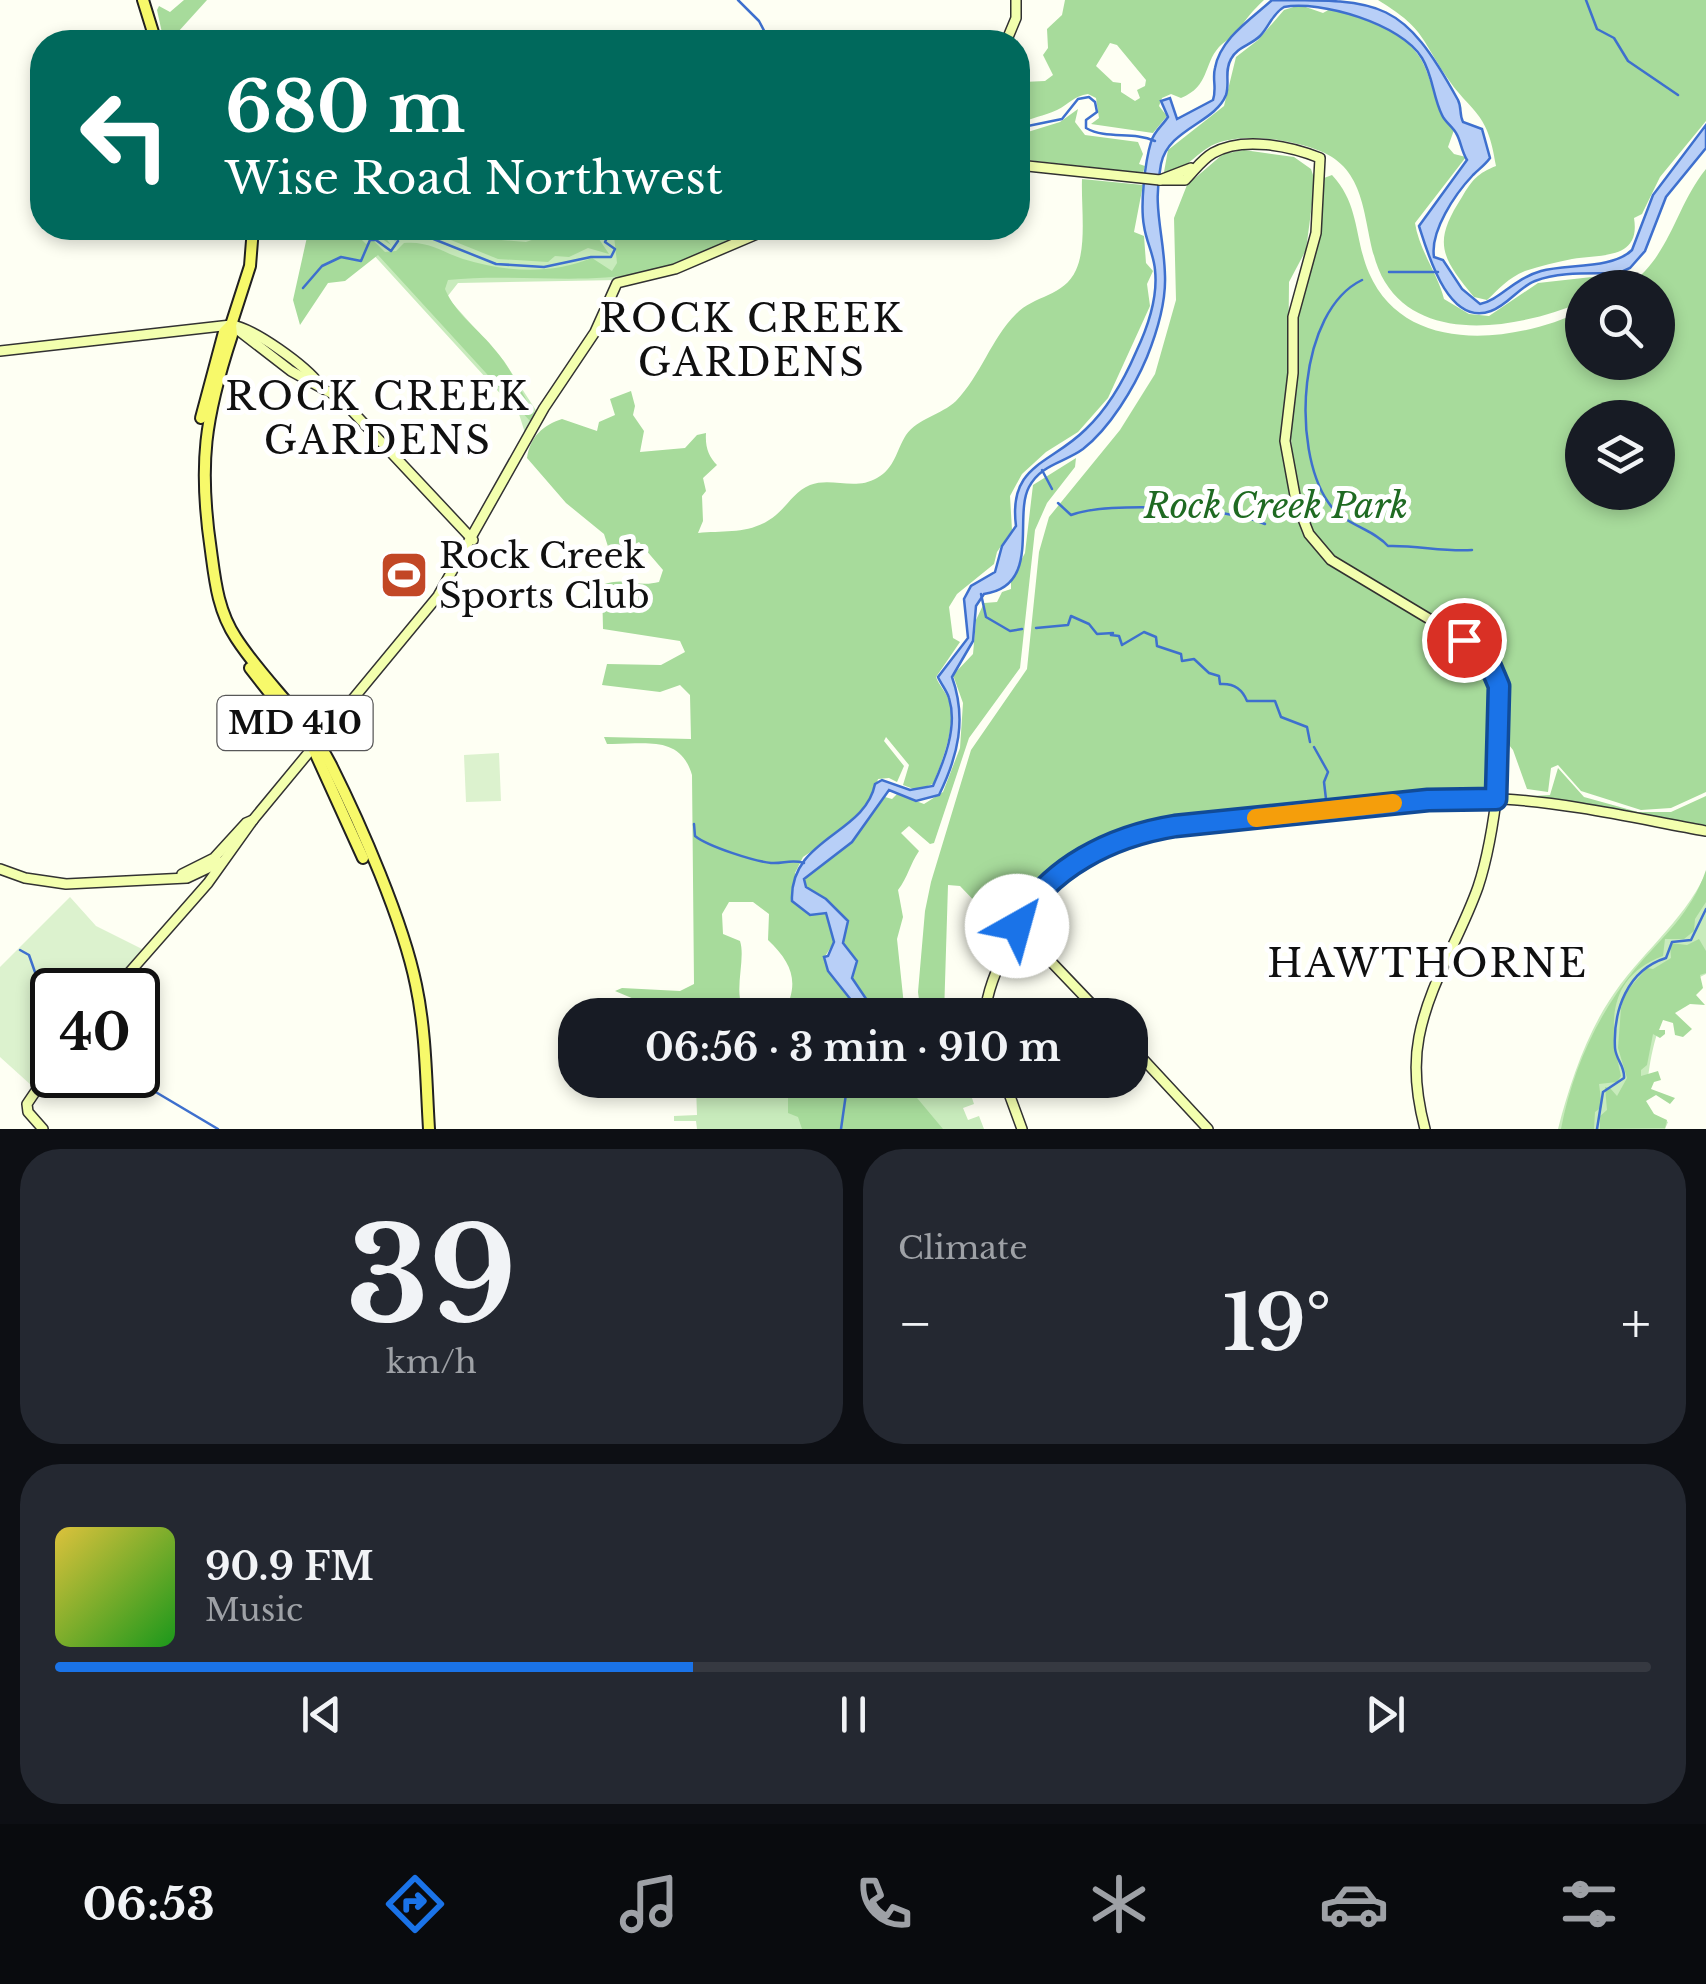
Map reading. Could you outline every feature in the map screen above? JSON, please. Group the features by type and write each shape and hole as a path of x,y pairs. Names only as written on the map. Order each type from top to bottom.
{"main road":[{"path":"143,0 152,30"},
{"name":"MD 410","path":"253,240 250,266 209,410 203,462 216,589 234,636 341,786 409,957 420,1012 426,1129"}],"street":[{"path":"1011,30 1016,0"},
{"path":"1030,166 1160,180 1189,172 1214,152 1236,145 1298,151 1320,158 1317,227 1292,322 1293,373 1286,442 1296,501 1308,531 1331,560 1464,640 1490,664 1500,701 1496,799 1477,890 1428,1002 1420,1033 1416,1080 1425,1129"},
{"path":"1298,151 1320,178"},
{"path":"132,968 224,860 438,592 473,540 536,424 595,332 618,283 675,270 744,240"},
{"path":"0,351 231,325 248,330 312,374 356,414 473,540"},
{"path":"989,998 993,978 1017,926 1036,899 1064,872 1097,850 1139,834 1175,826 1428,800 1496,799 1706,831"},
{"path":"183,907 197,872 253,820"},
{"path":"0,868 25,878 66,884 173,878 224,860"},
{"path":"1017,926 1086,998"},
{"path":"1148,1064 1208,1129"},
{"path":"30,1098 26,1104 28,1112 43,1129"},
{"path":"1011,1098 1022,1129"}],"green space":[{"path":"184,0 207,0 180,30 161,30 157,10 159,6 170,12"},
{"path":"1065,0 1264,0 1219,47 1197,88 1181,98 1171,94 1162,98 1159,106 1167,116 1153,133 1091,124 1099,118 1096,98 1088,94 1030,120 1030,82 1045,81 1053,75 1043,55 1048,48 1047,29 1062,15","holes":["1110,43 1117,45 1146,80 1145,86 1137,90 1140,98 1135,101 1121,92 1121,83 1113,82 1096,66"]},
{"path":"1378,0 1706,0 1706,121 1660,177 1642,214 1634,218 1635,232 1625,248 1525,271 1487,300 1474,297 1448,259 1444,238 1469,186 1480,174 1496,166 1488,132 1417,31"},
{"path":"1339,4 1361,12 1416,52 1442,114 1454,130 1448,147 1454,154 1466,157 1415,223 1444,299 1469,314 1489,316 1538,283 1565,280 1565,309 1533,318 1477,325 1425,316 1403,303 1377,265 1364,209 1350,175 1338,161 1320,151 1282,141 1240,138 1215,144 1184,166 1164,172 1168,150 1224,106 1236,57 1258,40 1284,10 1300,5 1323,13"},
{"path":"1078,109 1075,122 1085,135 1138,142 1143,154 1139,164 1145,166 1143,173 1030,160 1030,131 1060,122"},
{"name":"Rock Creek Park","path":"1244,150 1294,157 1311,169 1315,181 1306,250 1289,282 1288,380 1281,447 1293,512 1323,559 1451,636 1484,663 1494,681 1497,702 1493,790 1488,794 1419,796 1177,822 1135,832 1096,846 1061,867 1031,897 1008,936 960,886 948,885 945,998 919,998 931,882 971,750 1027,669 1039,552 1049,517 1120,430 1155,374 1176,300 1174,218 1187,185 1223,154"},
{"path":"1706,169 1706,792 1671,808 1641,810 1581,791 1558,765 1551,768 1548,792 1527,789 1513,750 1505,740 1502,679 1493,661 1339,561 1314,532 1302,505 1294,478 1291,438 1298,315 1318,245 1324,178 1332,175 1341,186 1352,210 1369,273 1386,300 1408,318 1434,330 1464,335 1525,330 1565,318 1565,380 1675,380 1675,270 1645,270"},
{"path":"1082,179 1143,185 1134,232 1144,236 1146,263 1153,271 1147,284 1150,306 1108,398 1078,432 1046,452 1022,474 1010,496 1012,530 994,564 957,594 949,607 953,638 960,642 936,677 948,698 951,719 948,742 933,784 916,790 903,785 909,765 886,737 884,741 904,766 897,782 878,779 873,797 839,833 803,857 795,873 820,911 826,913 834,942 824,958 828,970 850,998 790,998 791,974 768,940 769,914 753,902 729,902 722,914 723,934 740,941 740,998 632,998 615,991 680,991 694,984 692,775 679,753 670,747 607,744 604,737 691,739 690,695 680,685 660,692 602,685 607,664 661,665 685,652 680,641 603,629 602,585 659,582 663,570 639,542 611,556 604,534 566,503 527,458 534,438 543,428 562,419 597,431 599,422 615,415 610,399 631,391 633,415 644,431 640,452 685,448 697,435 706,433 708,452 717,465 703,478 706,491 698,533 758,526 810,485 869,482 883,474 911,429 950,406 965,391 1016,314 1071,279 1079,260"},
{"path":"306,240 362,240 366,244 373,240 385,252 396,251 404,243 428,245 495,267 528,270 592,258 612,271 617,263 614,240 731,240 687,260 642,273 594,278 448,280 445,289 455,307 512,373 534,413 530,421 378,255 345,281 328,283 300,325 293,300"},
{"path":"360,240 734,240 679,265 619,280 458,283 447,297 504,361 537,412 525,433 519,414"},
{"path":"451,240 600,240 609,254 588,248 569,257 555,256 548,262 498,259"},
{"path":"1076,458 1075,467 1047,503 1035,530 1020,668 969,738 934,843 930,844 909,826 901,833 919,851 898,890 903,917 897,939 903,998 866,998 852,978 857,961 843,943 847,921 826,899 805,887 804,879 852,842 885,797 892,799 897,794 924,804 943,792 960,748 963,703 953,675 973,654 976,620 984,603 997,602 1002,592 1011,589 1011,580 1025,553 1033,485"},
{"path":"499,753 501,801 466,802 464,755"},
{"path":"1558,768 1584,797 1638,812 1671,812 1706,796 1706,827 1513,797 1550,795"},
{"path":"1706,870 1706,902 1695,919 1694,931 1684,939 1665,939 1663,956 1644,965 1621,990 1614,1038 1621,1076 1617,1082 1599,1084 1602,1107 1595,1112 1594,1129 1561,1129 1579,1065 1598,1025 1621,987 1684,912"},
{"path":"1706,873 1706,974 1689,984 1665,1013 1649,1070 1645,1109 1668,1122 1665,1129 1558,1129 1579,1063 1600,1015 1685,908"},
{"path":"70,897 96,926 142,949 126,968 30,968 30,1084 0,1057 0,967"},
{"path":"1699,939 1706,951 1706,973 1700,975 1703,988 1696,995 1705,1005 1690,1004 1675,1013 1692,1029 1683,1037 1675,1035 1673,1023 1663,1020 1659,1030 1665,1030 1665,1034 1660,1038 1653,1034 1647,1065 1641,1070 1641,1076 1658,1071 1661,1080 1654,1082 1651,1089 1675,1098 1670,1104 1656,1095 1646,1101 1654,1114 1667,1120 1665,1128 1600,1129 1600,1116 1607,1110 1605,1087 1617,1096 1627,1078 1618,1048 1625,993 1647,968 1653,969 1671,958 1670,943 1687,945"},
{"path":"696,1098 972,1098 974,1104 963,1108 968,1120 979,1116 984,1129 697,1129 696,1121 674,1121 674,1116 697,1115"},
{"path":"788,1098 917,1098 943,1129 802,1129 798,1117 788,1113"}],"water":[{"path":"1272,0 1340,2 1386,12 1421,42 1458,100 1463,122 1482,129 1490,158 1452,202 1434,247 1434,257 1443,260 1462,289 1480,304 1541,271 1624,256 1632,250 1653,195 1706,125 1706,148 1666,197 1645,251 1630,268 1565,270 1565,275 1529,284 1491,311 1476,313 1452,299 1442,285 1419,226 1467,160 1458,136 1439,108 1426,65 1412,46 1359,17 1299,6 1284,7 1260,36 1237,52 1229,64 1226,95 1220,105 1173,142 1161,164 1158,194 1164,297 1142,369 1103,430 1076,454 1034,479 1025,500 1020,565 1013,578 1002,588 984,594 976,606 973,641 952,677 959,708 958,737 939,795 916,801 889,790 852,842 804,879 806,887 826,899 848,921 843,943 857,961 852,978 866,998 849,998 828,971 824,957 834,942 826,913 810,915 792,901 794,880 814,850 857,815 875,784 882,780 910,790 933,786 952,720 949,698 938,677 968,638 964,599 971,586 995,572 1002,546 1016,526 1018,490 1025,478 1086,429 1101,412 1126,373 1148,323 1155,280 1144,226 1143,195 1151,142 1168,117 1161,101 1170,98 1177,119 1213,100 1218,58 1238,30"}],"waterway":[{"path":"738,0 764,30"},
{"path":"1586,0 1597,29 1614,38 1628,61 1678,95"},
{"path":"1030,126 1062,119 1078,99 1089,97 1097,112 1086,120 1086,128 1155,141"},
{"path":"303,288 322,266 341,257 361,261 370,240 391,251 398,241"},
{"path":"436,240 496,264 544,267 611,257 615,249 606,240"},
{"path":"1389,272 1438,272"},
{"path":"1362,280 1341,296 1324,320 1313,350 1306,416 1316,478 1334,510 1388,546 1472,550"},
{"path":"1042,470 1052,489"},
{"path":"1058,503 1071,515 1112,508 1168,508 1224,513 1265,524"},
{"path":"981,594 986,617 1010,631 1022,629"},
{"path":"1036,628 1068,625 1071,616 1089,624 1097,634 1119,636 1122,645 1144,632 1156,637 1157,646 1181,654 1182,661 1194,659 1209,673 1219,676 1220,684 1236,687 1247,701 1275,701 1281,717 1307,727 1310,742"},
{"path":"1314,747 1328,772 1324,782 1326,799"},
{"path":"694,824 695,836 732,853 771,863 804,863"},
{"path":"1597,1129 1603,1092 1624,1078 1615,1034 1625,994 1641,972 1666,958 1672,942 1691,940 1706,909"},
{"path":"20,950 29,955 34,968"},
{"path":"160,1095 218,1129"},
{"path":"841,1129 845,1098"}],"slow traffic":[{"path":"1256,818 1393,803"}],"place":[{"name":"Rock Creek Sports Club","path":"404,575"}],"district":[{"name":"ROCK CREEK GARDENS","path":"752,340"},
{"name":"ROCK CREEK GARDENS","path":"378,418"},
{"name":"HAWTHORNE","path":"1428,963"}],"route":[{"path":"1017,926 1036,899 1064,872 1097,850 1139,834 1175,826 1428,800 1496,799 1499,686 1488,660 1464,640"}]}
